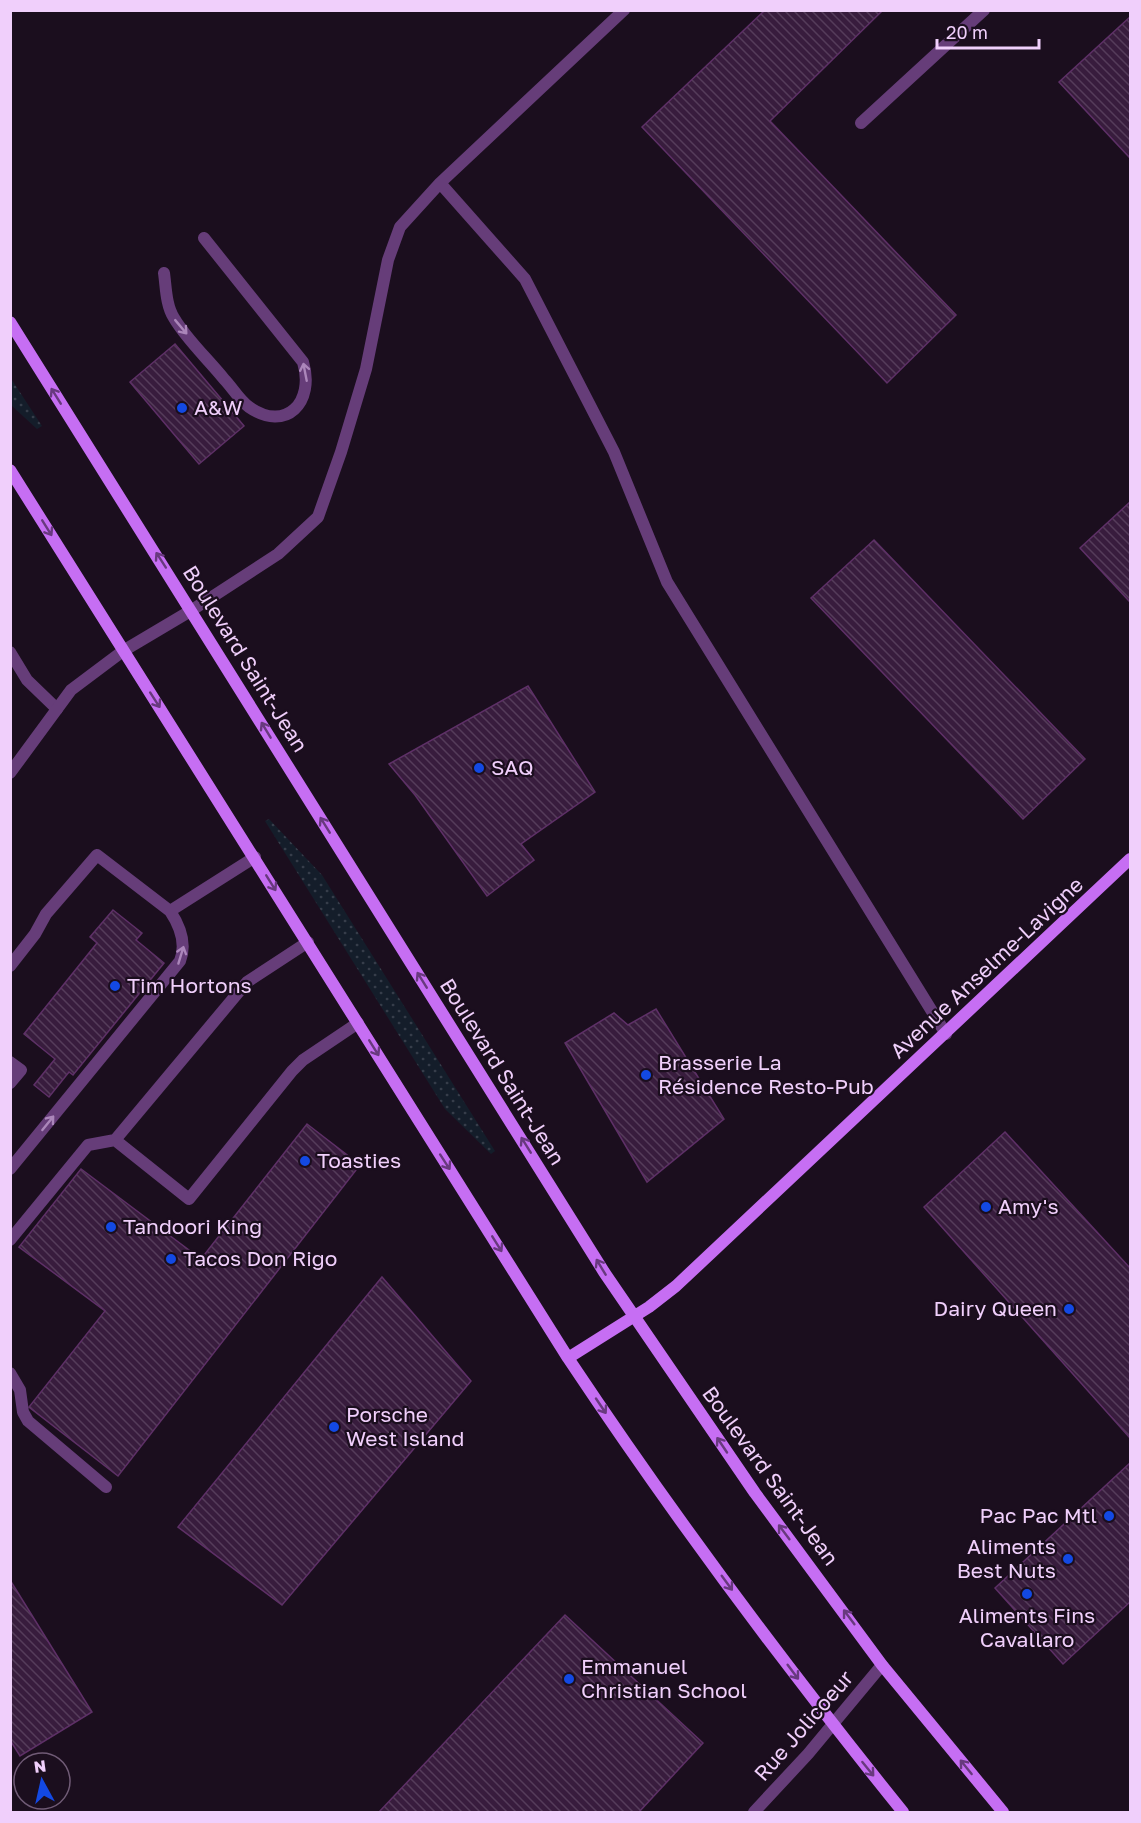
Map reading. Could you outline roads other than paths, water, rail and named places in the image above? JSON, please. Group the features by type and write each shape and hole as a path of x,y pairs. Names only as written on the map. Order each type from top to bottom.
{"main road":[{"name":"Boulevard Saint-Jean","path":"10,322 604,1272 755,1493 882,1665 1003,1812"},
{"path":"10,470 568,1358 630,1450 833,1725 903,1812"},
{"name":"Avenue Anselme-Lavigne","path":"568,1358 676,1286 1131,859"}],"street":[{"path":"10,773 70,690 123,651 192,610 278,554 318,518 366,369 388,260 400,227 440,183 624,10"},
{"path":"861,123 984,10"},
{"path":"440,183 525,279 614,452 666,582 946,1034"},
{"path":"164,273 173,317 248,406 268,416 285,414 297,408 306,395 307,376 303,362 204,238"},
{"path":"10,652 27,680 57,708"},
{"path":"10,966 35,934 46,914 97,855 170,911 182,938 180,961 10,1169"},
{"path":"170,911 255,857"},
{"path":"10,1240 88,1145 115,1140 247,982 308,942"},
{"path":"115,1140 189,1199 292,1071 303,1060 358,1023"},
{"path":"10,1062 21,1070 10,1083"},
{"path":"10,1373 20,1390 22,1412 28,1421 106,1487"},
{"name":"Rue Jolicoeur","path":"754,1812 833,1725 882,1665"}],"place":[{"name":"A&W","path":"182,408"},
{"name":"SAQ","path":"479,768"},
{"name":"Tim Hortons","path":"115,986"},
{"name":"Brasserie La Résidence Resto-Pub","path":"646,1075"},
{"name":"Toasties","path":"305,1161"},
{"name":"Amy's","path":"986,1207"},
{"name":"Tandoori King","path":"111,1227"},
{"name":"Tacos Don Rigo","path":"171,1259"},
{"name":"Dairy Queen","path":"1069,1309"},
{"name":"Porsche West Island","path":"334,1427"},
{"name":"Pac Pac Mtl","path":"1109,1516"},
{"name":"Aliments Best Nuts","path":"1068,1559"},
{"name":"Aliments Fins Cavallaro","path":"1027,1594"},
{"name":"Emmanuel Christian School","path":"569,1679"}]}
